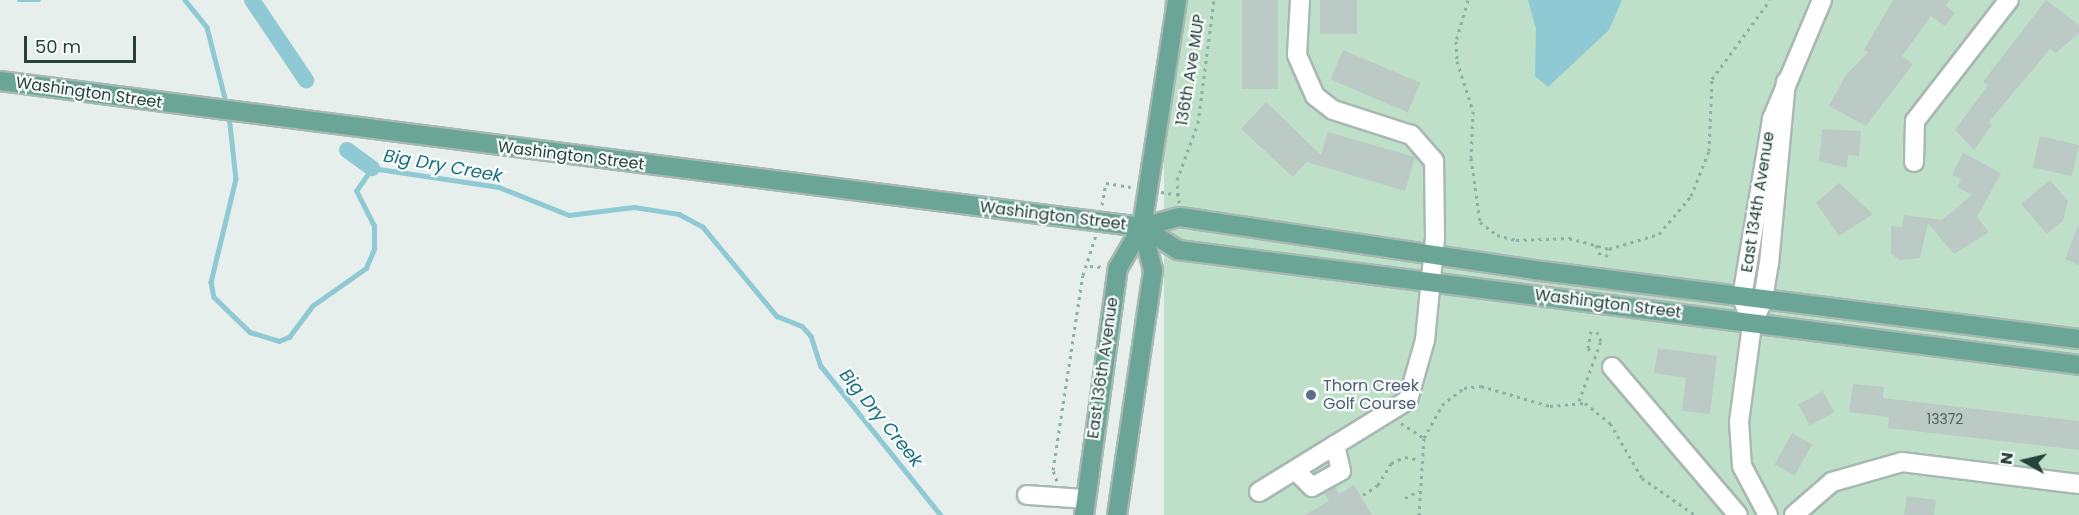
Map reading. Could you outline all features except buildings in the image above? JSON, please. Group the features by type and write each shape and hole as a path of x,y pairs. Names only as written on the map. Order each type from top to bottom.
{"main road":[{"name":"East 136th Avenue","path":"1085,507 1118,268 1142,227 1177,0"},
{"name":"Washington Street","path":"0,81 1142,227 1180,217 1763,300 2079,339"},
{"name":"East 136th Avenue","path":"1117,515 1153,270 1142,227"},
{"name":"Washington Street","path":"1142,227 1178,250 2079,365"}],"street":[{"path":"1259,492 1408,400 1415,386 1432,282 1438,192 1434,161 1411,135 1333,110 1315,96 1297,55 1300,0"},
{"name":"East 134th Avenue","path":"1752,324 1742,297 1766,146 1786,82 1821,0"},
{"path":"1914,162 1915,121 2009,0"},
{"name":"East 134th Avenue","path":"1768,515 1748,486 1740,454 1752,324 1763,300 1786,82"},
{"path":"1612,367 1738,515"},
{"path":"1295,470 1312,487 1341,471 1335,445"},
{"path":"1794,515 1832,482 1902,462 2079,484"},
{"path":"1027,495 1085,507"}],"path":[{"name":"136th Ave MUP","path":"1180,217 1177,180 1198,123 1214,0"},
{"path":"1468,0 1456,51 1473,111 1471,158 1480,222 1491,232 1516,240 1569,238 1609,249 1659,234 1691,196 1709,151 1712,79 1770,0"},
{"path":"1596,246 1601,257"},
{"path":"1606,257 1609,249"},
{"path":"1060,500 1053,470 1083,275 1090,266"},
{"path":"1591,331 1588,343 1593,354"},
{"path":"1579,401 1593,354 1601,341 1597,332"},
{"path":"1419,515 1420,460 1424,438 1442,405 1464,388 1481,386 1550,406 1579,401 1610,423 1642,478 1695,515"},
{"path":"1388,412 1424,438"},
{"path":"1363,495 1378,485 1390,463 1405,457 1420,460"},
{"path":"1405,498 1419,491"}],"green space":[{"path":"1164,0 2079,0 2079,515 1164,515"}],"water":[{"path":"1528,0 1622,0 1609,30 1548,87 1535,76 1536,29"}],"waterway":[{"name":"Big Dry Creek","path":"19,0 39,0"},
{"name":"Big Dry Creek","path":"185,0 207,27 227,106"},
{"path":"252,0 306,80"},
{"name":"Big Dry Creek","path":"229,115 236,179 211,282 214,297 250,332 279,341 289,337 312,306 366,268 374,249 374,226 356,191 372,168 499,187 569,215 634,207 679,214 703,227 777,316 802,326 811,336 821,366 941,515"},
{"path":"347,150 372,168"}],"place":[{"name":"Thorn Creek Golf Course","path":"1311,395"}]}
